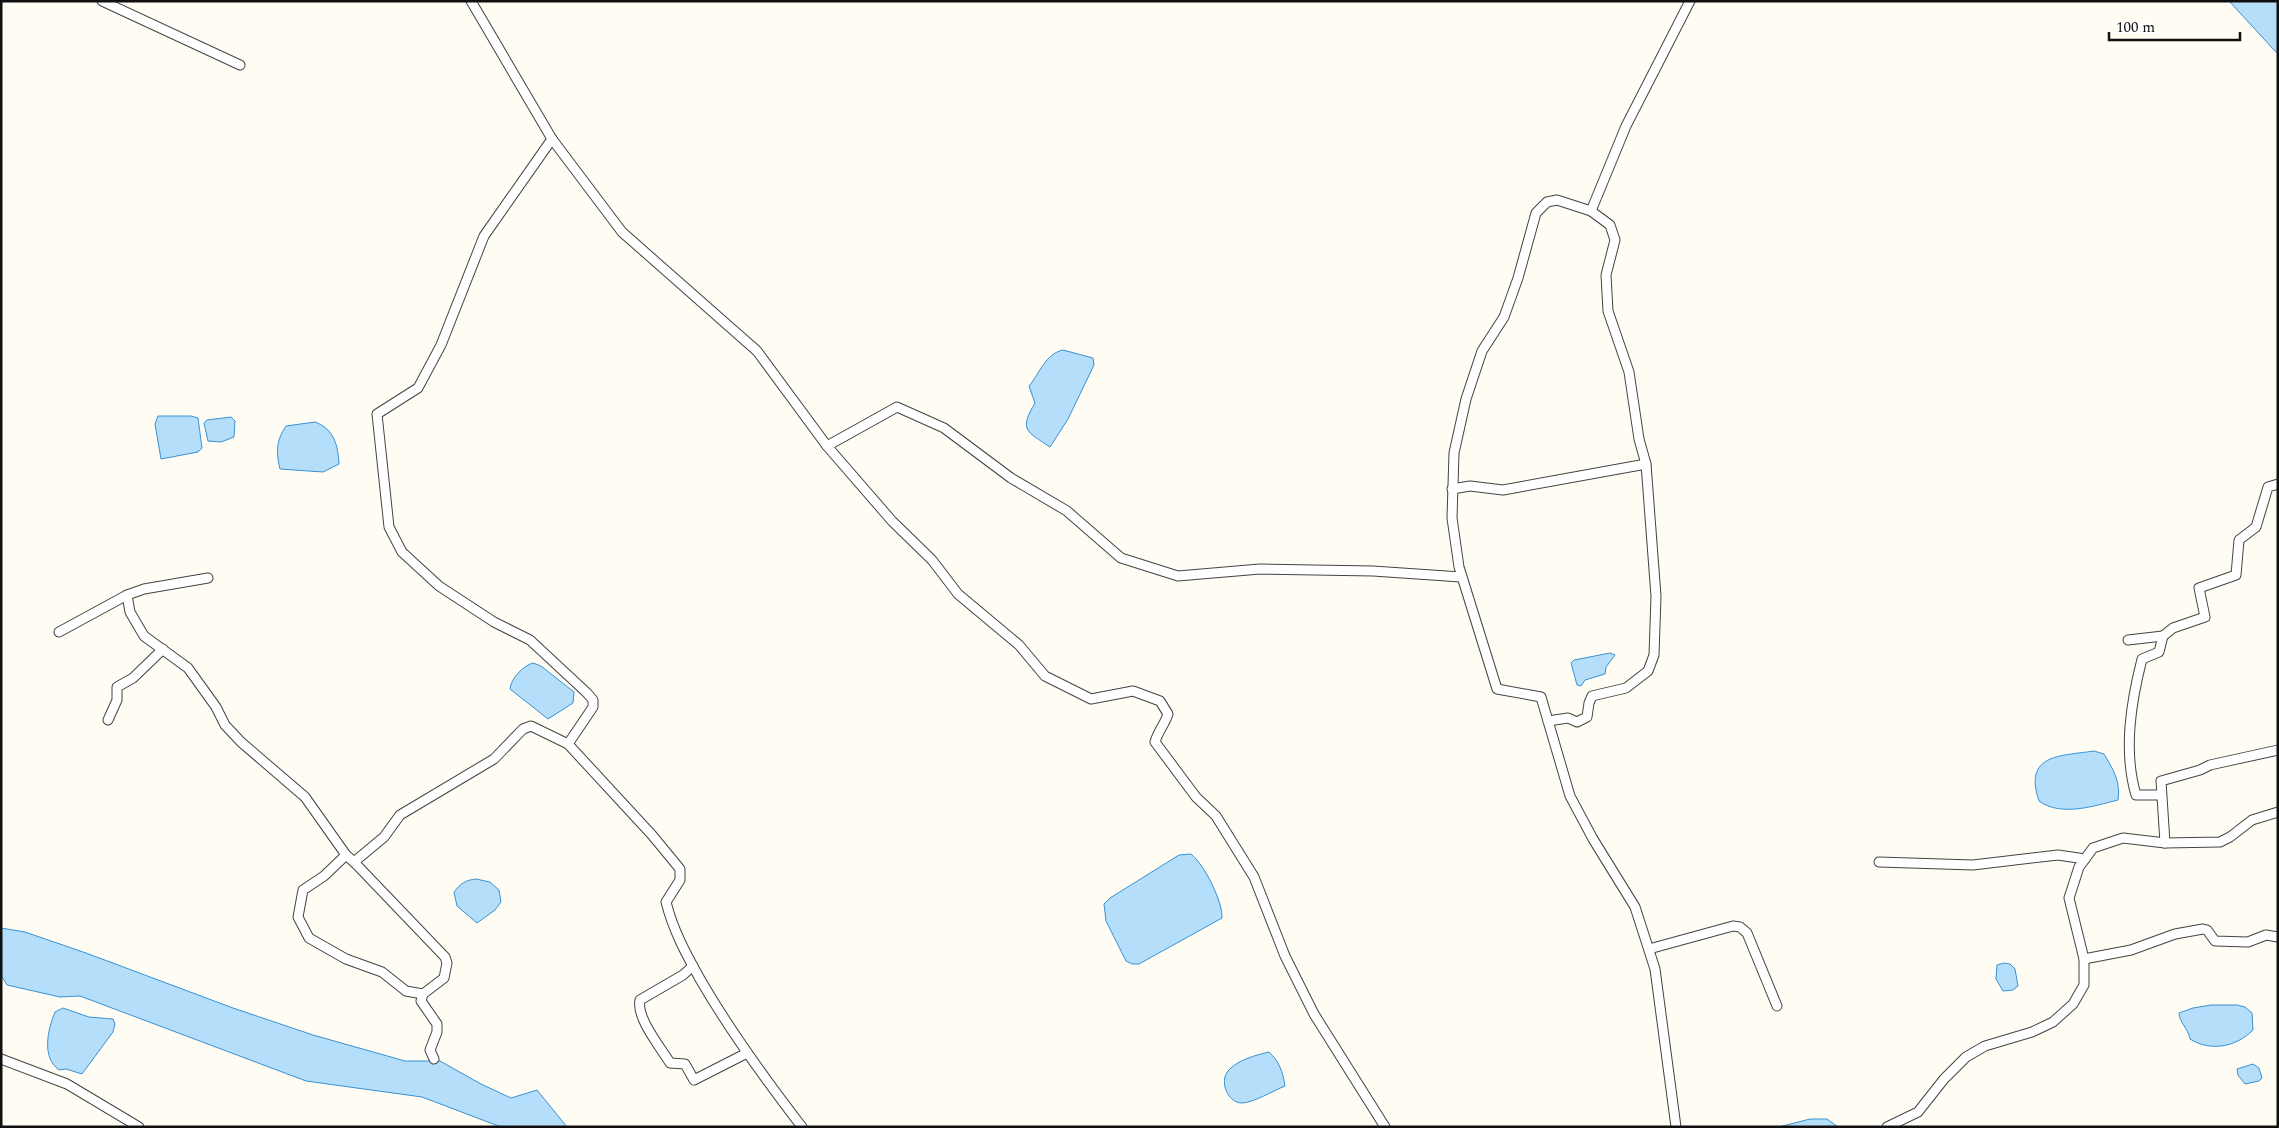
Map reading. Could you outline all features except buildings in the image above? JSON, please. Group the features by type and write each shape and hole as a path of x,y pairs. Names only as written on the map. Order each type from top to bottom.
{"street":[{"path":"102,1 240,66"},
{"path":"471,1 552,139 622,232 757,352 827,446 892,521 932,560 958,594 1019,644 1045,676 1091,699 1134,691 1160,701 1168,714 1164,726 1157,734 1155,742 1196,797 1216,816 1254,876 1285,956 1314,1014 1385,1127"},
{"path":"1591,211 1626,126 1690,1"},
{"path":"552,139 484,236 441,345 418,388 377,414 388,527 402,552 439,586 494,622 530,640 587,693 593,700 593,707 568,744"},
{"path":"1548,721 1568,718 1577,722 1587,717 1588,703 1592,696 1626,688 1648,670 1654,655 1656,596 1646,464 1639,439 1629,372 1608,311 1606,275 1615,240 1610,226 1591,211 1557,200 1547,202 1536,213 1518,278 1504,316 1482,351 1466,400 1454,453 1452,518 1461,577 1497,689 1541,697 1548,721 1570,796 1593,839 1635,907 1655,969 1676,1127"},
{"path":"827,446 897,407 944,428 1011,478 1067,511 1121,558 1178,576 1260,569 1373,571 1461,577"},
{"path":"1452,489 1470,486 1503,490 1646,464"},
{"path":"2128,640 2163,636 2184,622 2205,617 2199,588 2236,575 2239,540 2256,527 2268,487 2278,484"},
{"path":"59,632 127,595 144,589 208,578"},
{"path":"127,595 130,612 144,636 188,668 216,707 225,725 241,742 305,797 346,855 445,957 447,963 444,978 423,994 421,1000 437,1024 437,1032 430,1050 434,1059"},
{"path":"2161,795 2136,795 2130,758 2130,725 2135,688 2142,659 2159,652 2163,636"},
{"path":"108,720 117,700 117,687 133,678 163,649"},
{"path":"354,862 384,837 400,815 494,759 523,729 531,726 568,744 652,835 680,869 680,880 666,902 672,926 718,1009 802,1127"},
{"path":"2165,843 2161,781 2200,770 2210,764 2278,750"},
{"path":"1887,1127 1918,1112 1944,1079 1966,1057 1985,1046 2032,1032 2053,1022 2073,1004 2084,985 2084,959 2069,898 2079,867 2093,848 2123,838 2165,843 2220,842 2230,837 2252,820 2278,812"},
{"path":"346,855 324,876 303,890 298,917 309,938 353,962 382,972 406,991 423,994"},
{"path":"1879,862 1973,864 2058,855 2085,859"},
{"path":"1649,949 1733,926 1740,926 1747,933 1777,1006"},
{"path":"2084,959 2131,950 2175,934 2203,929 2207,930 2216,941 2248,942 2266,935 2278,937"},
{"path":"693,966 683,975 640,1000 639,1006 643,1018 653,1036 670,1063 684,1064 694,1080 747,1052"},
{"path":"1,1059 67,1084 139,1127"}],"water":[{"path":"2229,1 2278,1 2278,53 2275,51"},
{"path":"1063,350 1093,358 1094,365 1068,419 1050,447 1030,433 1026,425 1035,403 1029,386 1047,360 1052,355"},
{"path":"158,416 191,416 198,418 202,448 198,452 161,459 155,424"},
{"path":"231,417 235,421 234,437 221,442 208,441 204,423 207,420"},
{"path":"315,422 327,429 334,438 338,450 339,464 323,472 280,469 278,447 280,437 286,426"},
{"path":"1610,653 1615,655 1606,667 1605,674 1585,680 1581,686 1577,685 1571,663 1574,660"},
{"path":"533,663 541,666 574,692 573,703 548,719 510,689 518,673"},
{"path":"2094,751 2104,754 2113,770 2119,793 2118,800 2078,809 2057,808 2039,801 2035,786 2036,774 2040,766 2048,760 2057,757"},
{"path":"1191,854 1212,884 1222,918 1139,964 1132,964 1126,961 1106,921 1104,904 1110,898 1179,855"},
{"path":"476,879 490,882 499,890 501,902 495,910 477,923 457,906 454,892 464,882"},
{"path":"1,928 25,932 233,1008 313,1035 405,1061 440,1061 511,1098 537,1090 567,1127 501,1127 422,1097 306,1081 80,996 60,997 7,985 1,975"},
{"path":"2010,964 2015,969 2018,986 2013,990 2003,991 1996,979 1997,965"},
{"path":"2211,1005 2237,1005 2245,1007 2252,1013 2253,1030 2239,1040 2223,1046 2206,1045 2190,1039 2179,1013"},
{"path":"63,1008 89,1017 113,1019 115,1024 113,1032 82,1074 66,1069 59,1070 50,1058 48,1034 50,1026 55,1012"},
{"path":"1269,1052 1280,1067 1285,1086 1258,1099 1247,1102 1242,1103 1233,1100 1226,1091 1224,1081 1228,1071 1242,1061"},
{"path":"2253,1064 2259,1068 2262,1078 2259,1081 2245,1084 2238,1075 2237,1069"},
{"path":"1810,1119 1827,1119 1838,1127 1779,1127"}]}
